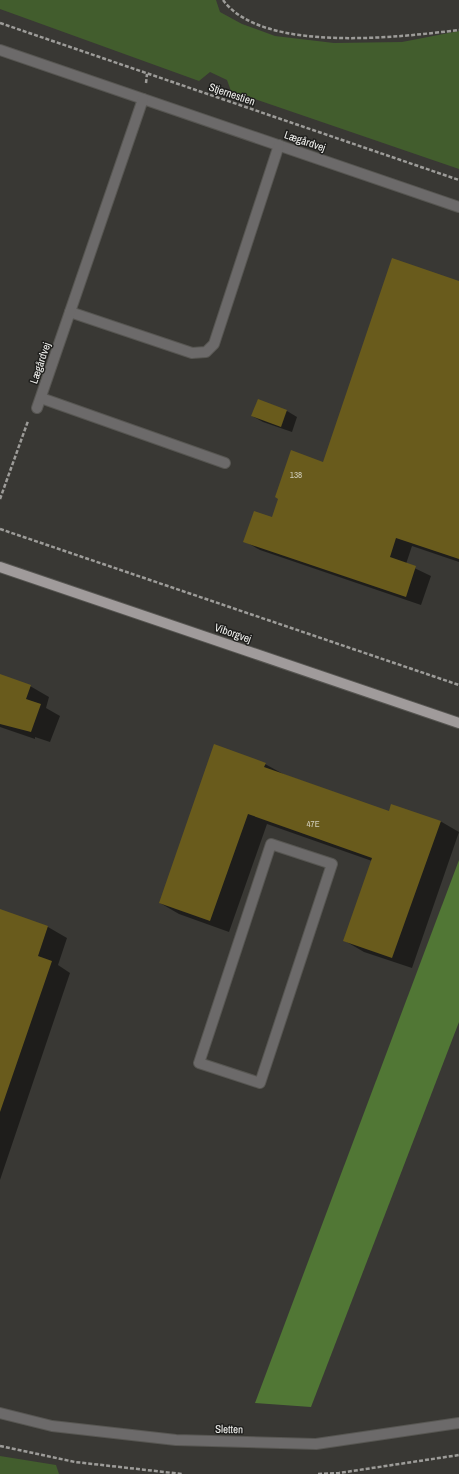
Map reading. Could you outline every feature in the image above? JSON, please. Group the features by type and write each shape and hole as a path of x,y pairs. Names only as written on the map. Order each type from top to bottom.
{"main road":[{"name":"Viborgvej","path":"0,567 459,723"}],"street":[{"name":"Lægårdvej","path":"0,50 459,206"},
{"name":"Lægårdvej","path":"37,408 143,99"},
{"path":"70,312 192,353 206,352 214,344 279,145"},
{"path":"40,398 225,462"},
{"path":"271,844 332,864 260,1083 199,1063 271,844"},
{"name":"Sletten","path":"0,1413 52,1426 176,1440 316,1444 459,1423"}],"path":[{"path":"223,0 230,10 260,26 301,35 368,39 459,30"},
{"name":"Stjernestien","path":"0,23 459,180"},
{"path":"0,499 31,411 37,408"},
{"path":"0,529 459,685"},
{"path":"0,1446 75,1462 182,1474"},
{"path":"318,1474 339,1473 459,1455"}],"green space":[{"path":"0,0 216,0 220,12 242,24 275,36 334,43 402,42 459,31 459,169 231,91 227,80 210,72 199,81 0,9"},
{"path":"459,860 459,1022 311,1407 255,1403"},
{"path":"0,1456 56,1465 59,1474 0,1474"}],"building":[{"path":"392,258 459,281 459,559 396,538 390,557 416,566 406,597 243,542 254,511 272,517 278,499 275,497 291,450 323,462"},
{"path":"258,399 287,410 281,427 251,416"},
{"path":"0,674 31,685 26,699 41,704 31,732 0,724"},
{"path":"214,744 266,763 264,767 389,811 391,804 441,821 392,958 343,941 372,858 248,814 210,921 159,903"},
{"path":"0,909 48,926 38,956 52,961 0,1112"}]}
